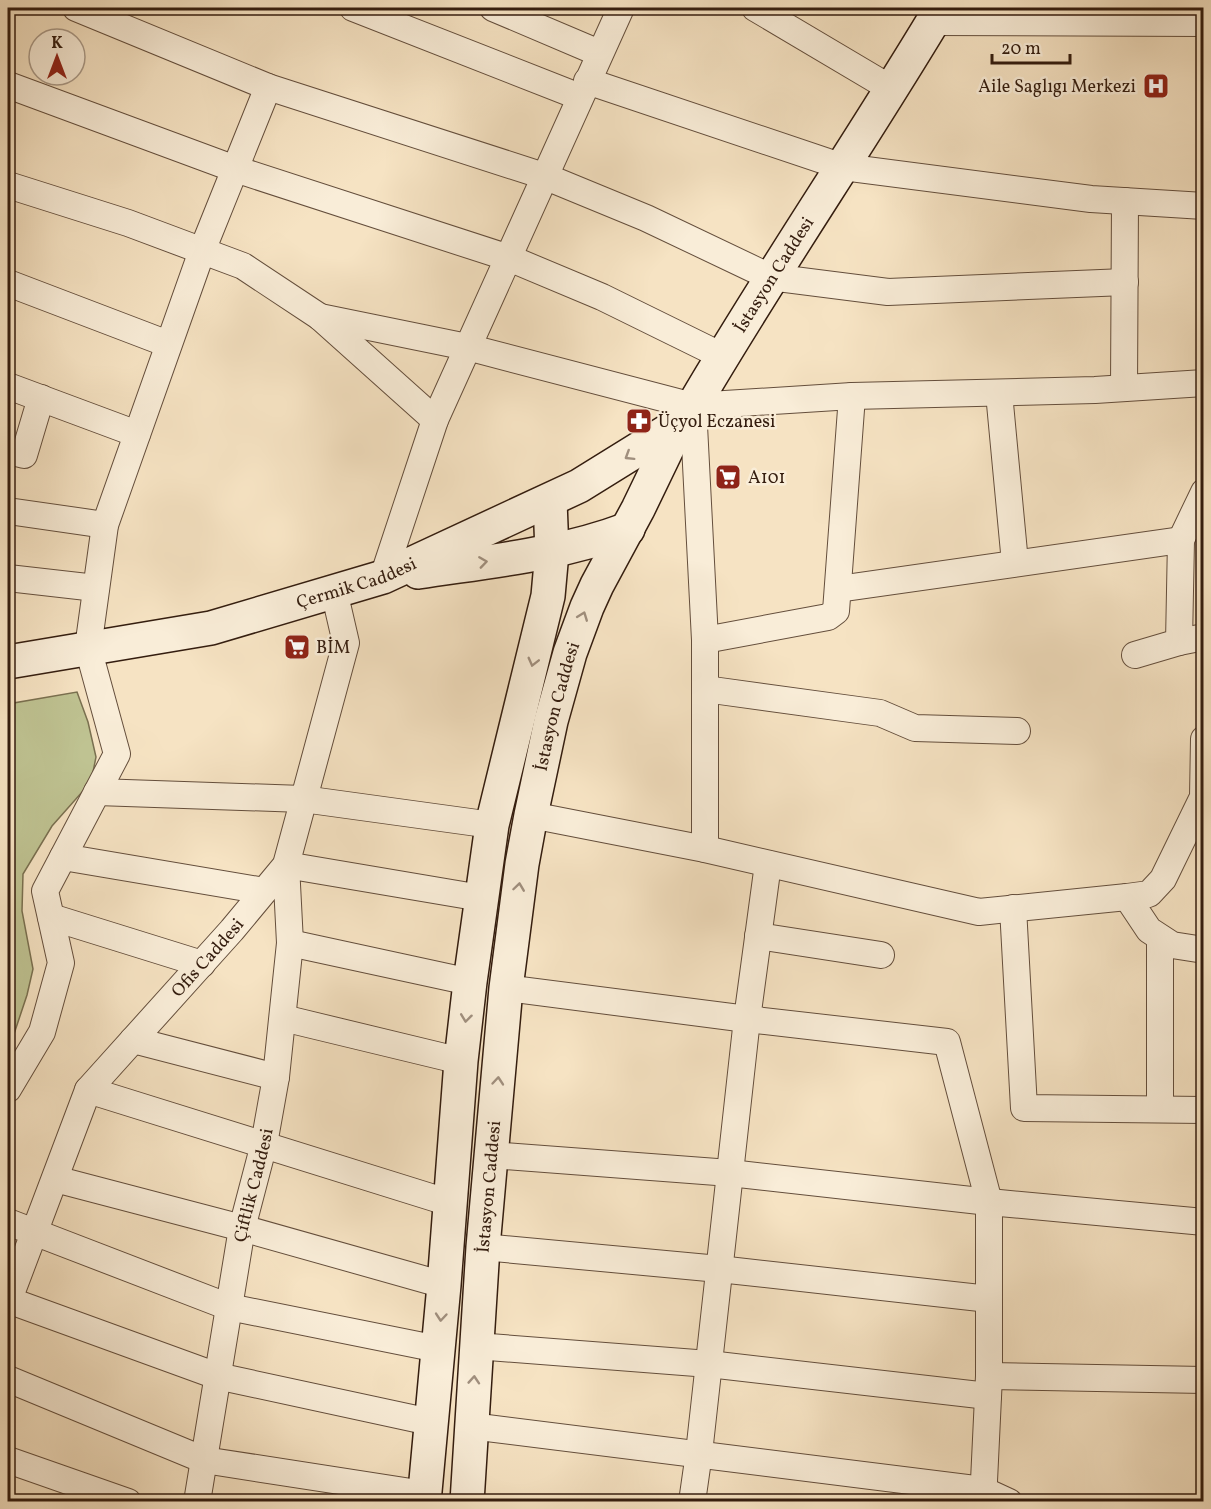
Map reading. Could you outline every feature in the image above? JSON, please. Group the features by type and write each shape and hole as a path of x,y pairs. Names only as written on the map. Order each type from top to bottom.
{"main road":[{"name":"İstasyon Caddesi","path":"467,1502 483,1247 506,988 522,864 531,815 551,721 570,653 597,585 686,415 770,277 843,167 937,15"},
{"name":"Çermik Caddesi","path":"8,662 211,628 383,577 579,486 686,415"},
{"path":"424,1498 444,1285 461,1061 470,982 492,825 548,596 552,552 550,501"},
{"path":"383,577 552,552 580,546 628,528"}],"street":[{"path":"76,8 268,87 544,176 646,218 770,277 888,292 1125,282"},
{"path":"353,8 583,89 843,167 1091,199 1203,206"},
{"path":"493,8 599,53"},
{"path":"383,577 435,420 621,8"},
{"path":"755,8 890,88"},
{"path":"937,15 1203,23"},
{"path":"8,85 235,169 509,258 602,297 722,356"},
{"path":"8,1089 42,1032 61,963 45,891 117,754 87,648 105,525 201,250 268,87"},
{"path":"8,185 128,223 243,266 320,317 435,420"},
{"path":"1124,388 1125,201"},
{"path":"8,283 168,344"},
{"path":"320,317 467,347 686,415 852,396 999,393 1203,382"},
{"path":"8,386 136,434"},
{"path":"999,393 1015,563"},
{"path":"705,640 828,617 836,611 852,396"},
{"path":"8,451 24,455 40,398"},
{"path":"686,415 705,640 705,849"},
{"path":"1135,655 1191,639 1181,540 1203,492"},
{"path":"8,511 105,525"},
{"path":"838,589 1181,540"},
{"path":"8,578 96,588"},
{"name":"Ofis Caddesi","path":"8,1301 88,1090 202,964 286,865 346,643 334,591"},
{"path":"705,688 880,713 915,728 1017,731"},
{"path":"531,815 705,849 979,912 1127,897 1149,894 1163,879 1203,798 1203,739"},
{"path":"97,792 303,799 492,825"},
{"path":"63,857 264,891"},
{"path":"692,1502 747,1019 768,864"},
{"path":"286,865 481,898"},
{"name":"Çiftlik Caddesi","path":"197,1502 242,1228 264,1144 276,1077 290,943 286,865"},
{"path":"1127,897 1149,930 1160,938 1172,945 1203,950"},
{"path":"1013,908 1024,1108 1203,1110"},
{"path":"51,917 202,964"},
{"path":"758,936 881,955"},
{"path":"1160,938 1160,1109"},
{"path":"290,943 470,982"},
{"path":"506,988 947,1042 988,1202 988,1386 980,1498"},
{"path":"283,1018 461,1061"},
{"path":"133,1040 276,1077"},
{"path":"88,1090 450,1203"},
{"path":"491,1155 730,1173 988,1202 1203,1222"},
{"path":"55,1179 242,1228 444,1285"},
{"path":"8,1222 229,1307 438,1349"},
{"path":"483,1247 719,1269 989,1299"},
{"path":"8,1301 217,1376 430,1422"},
{"path":"477,1346 988,1386 1203,1380"},
{"path":"8,1379 204,1460 424,1498"},
{"path":"471,1426 699,1453 1009,1502"},
{"path":"8,1460 128,1502"}],"green space":[{"path":"77,692 88,722 96,757 91,782 52,826 23,874 22,911 33,969 27,995 8,1046 8,704"}],"place":[{"name":"Aile Saglıgı Merkezi","path":"1156,86"},
{"name":"Üçyol Eczanesi","path":"639,421"},
{"name":"A101","path":"728,477"},
{"name":"BİM","path":"297,647"}]}
